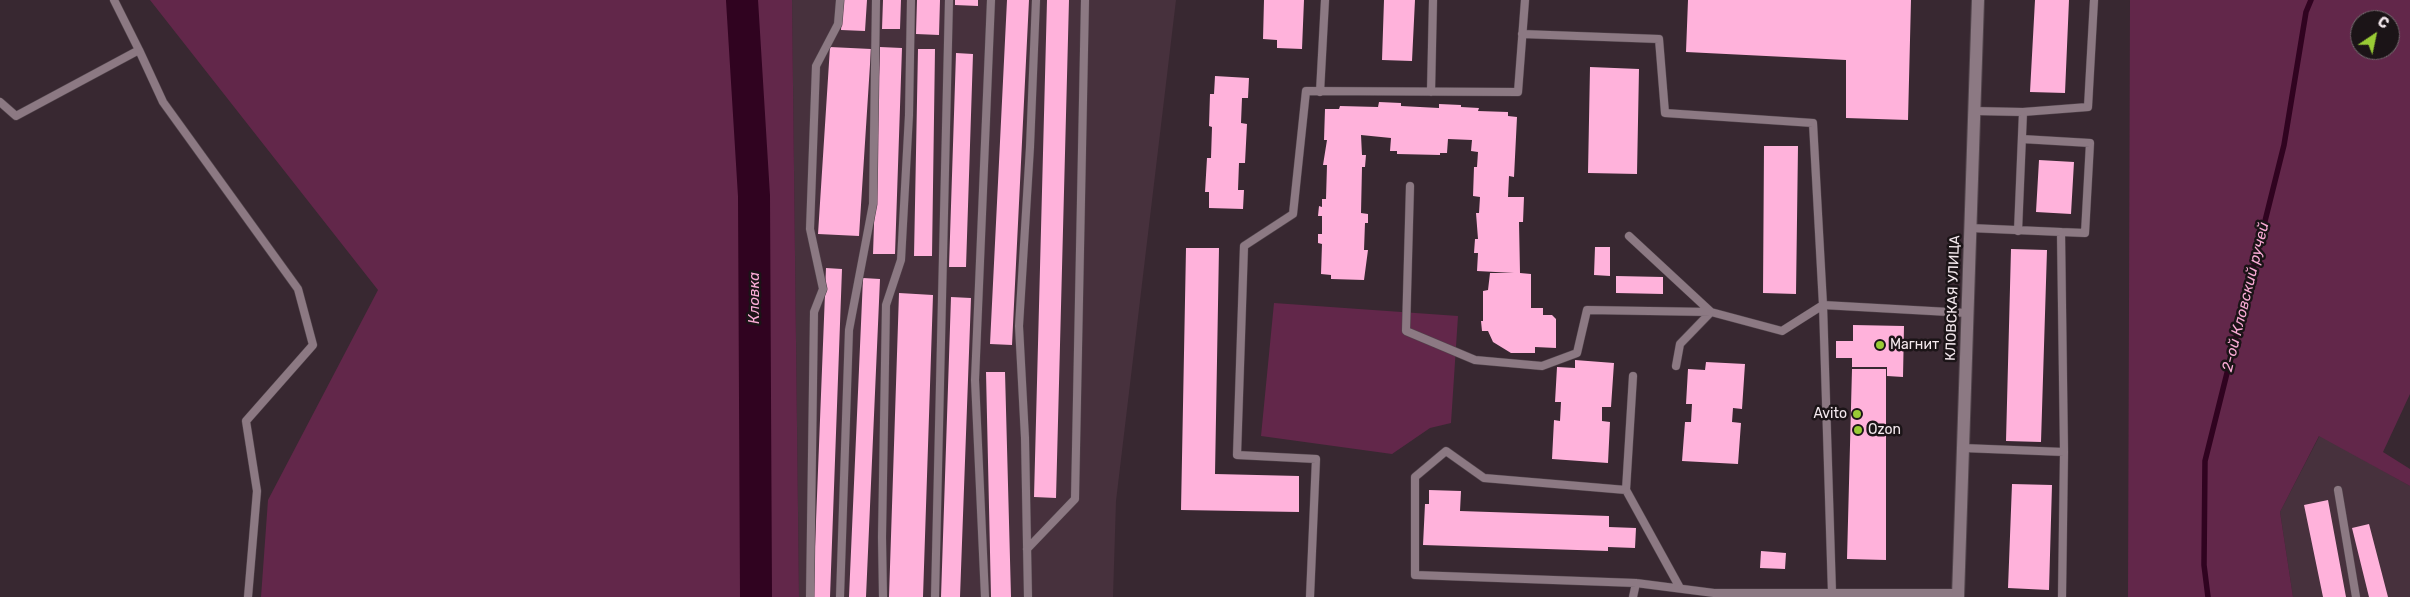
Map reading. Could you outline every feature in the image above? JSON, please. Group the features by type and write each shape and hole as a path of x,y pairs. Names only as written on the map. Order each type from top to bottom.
{"street":[{"name":"КЛОВСКАЯ УЛИЦА","path":"1958,595 1978,0"}],"lane":[{"path":"114,0 163,102 298,289 313,345 246,421 257,491 248,597"},
{"path":"810,597 814,312 823,289 810,229 816,66 838,24 840,0"},
{"path":"840,597 849,330 873,204 876,0"},
{"path":"883,597 882,537 886,305 901,260 909,115 911,0"},
{"path":"935,597 949,0"},
{"path":"986,597 975,380 991,0"},
{"path":"1028,597 1025,438 1019,326 1030,147 1036,0"},
{"path":"1027,549 1075,499 1085,0"},
{"path":"1320,92 1325,0"},
{"path":"1431,92 1433,0"},
{"path":"1310,597 1316,459 1237,455 1244,246 1293,214 1306,92 1518,92 1525,0"},
{"path":"1974,111 2023,112 2088,107 2094,0"},
{"path":"1522,34 1659,39 1665,113 1813,123 1823,305 1832,593"},
{"path":"0,102 16,116 139,50"},
{"path":"2018,231 2023,112"},
{"path":"1970,228 2085,233 2090,143 2022,139"},
{"path":"1410,186 1406,332 1475,360 1542,366 1577,353 1587,310 1711,312 1782,331 1823,305 1967,313"},
{"path":"2061,232 2064,452 2062,597"},
{"path":"1629,236 1711,312"},
{"path":"1676,366 1680,344 1711,312"},
{"path":"1634,376 1626,490 1680,588"},
{"path":"1963,448 2064,452"},
{"path":"1626,490 1484,478 1446,451 1415,477 1415,575 1636,582 1714,595 1832,593 1958,595"},
{"path":"2338,490 2356,597"},
{"path":"1633,597 1636,582"}],"shaded area":[{"path":"150,0 792,0 799,597 261,597 268,500 378,290"},
{"path":"792,0 1176,0 1116,501 1113,597 799,597"},
{"path":"2130,0 2410,0 2410,394 2383,452 2410,469 2410,486 2319,436 2280,512 2293,597 2128,597"},
{"path":"1274,303 1458,316 1451,423 1430,428 1392,454 1261,436"},
{"path":"2320,435 2410,486 2410,597 2293,597 2280,512"}],"building":[{"path":"843,0 867,0 865,31 841,30"},
{"path":"883,0 901,0 900,29 882,29"},
{"path":"917,0 940,0 939,35 916,34"},
{"path":"955,0 978,0 978,6 955,5"},
{"path":"1007,0 1029,0 1012,345 990,344"},
{"path":"1047,0 1069,0 1056,498 1034,497"},
{"path":"1264,0 1304,0 1302,49 1277,48 1277,40 1263,39"},
{"path":"1384,0 1415,0 1412,61 1382,60"},
{"path":"1688,0 1911,0 1908,120 1846,118 1846,60 1686,52"},
{"path":"2035,0 2069,0 2065,93 2030,92"},
{"path":"830,47 871,49 859,236 818,234"},
{"path":"880,47 902,48 895,254 873,254"},
{"path":"918,49 935,49 932,256 914,256"},
{"path":"956,53 973,54 966,267 949,267"},
{"path":"1590,67 1639,69 1637,174 1588,173"},
{"path":"1215,76 1249,78 1248,98 1242,98 1241,123 1247,124 1245,163 1239,163 1238,190 1244,190 1243,209 1209,208 1209,192 1205,192 1207,158 1211,158 1210,94 1214,94"},
{"path":"1379,102 1401,103 1401,106 1439,108 1439,104 1461,105 1461,107 1479,108 1478,111 1508,112 1508,116 1517,117 1514,177 1509,176 1508,197 1524,197 1523,222 1519,222 1520,273 1531,274 1531,308 1543,308 1543,315 1552,315 1556,319 1556,348 1535,347 1535,353 1511,353 1493,342 1488,331 1482,331 1483,291 1488,290 1490,273 1514,273 1477,271 1478,253 1474,253 1475,239 1478,239 1476,213 1479,213 1480,197 1473,196 1474,167 1477,167 1478,152 1471,151 1472,140 1448,139 1447,153 1440,153 1440,155 1397,154 1397,151 1390,151 1391,138 1361,135 1362,155 1366,155 1365,167 1362,167 1361,213 1368,214 1368,223 1365,223 1364,250 1368,250 1364,280 1331,279 1331,275 1321,274 1322,244 1318,243 1318,234 1322,234 1322,216 1318,216 1319,206 1322,207 1322,199 1326,199 1327,165 1323,165 1327,140 1324,140 1325,109 1339,109 1340,106 1378,107"},
{"path":"1764,146 1798,146 1796,294 1763,293"},
{"path":"2039,160 2074,162 2071,214 2036,212"},
{"path":"1595,247 1610,247 1610,276 1594,275"},
{"path":"1186,248 1219,248 1215,474 1299,476 1299,512 1181,510"},
{"path":"2011,249 2047,250 2041,442 2006,441"},
{"path":"826,268 842,269 830,597 813,597"},
{"path":"1616,276 1663,277 1663,294 1616,293"},
{"path":"863,278 880,279 866,597 849,597"},
{"path":"899,293 933,295 923,597 889,597"},
{"path":"951,297 971,298 960,597 941,597"},
{"path":"1853,325 1904,326 1903,377 1887,376 1887,367 1852,367 1852,358 1836,358 1836,341 1853,341"},
{"path":"1575,360 1614,363 1611,407 1602,407 1602,421 1610,422 1608,463 1552,459 1554,420 1560,421 1561,402 1555,402 1557,367 1575,368"},
{"path":"1706,362 1745,364 1742,409 1733,408 1732,422 1741,423 1738,464 1682,461 1685,422 1691,422 1692,404 1686,404 1688,369 1705,370"},
{"path":"1852,369 1886,369 1886,560 1847,559"},
{"path":"986,372 1005,372 1011,597 991,597"},
{"path":"2012,484 2052,485 2049,590 2008,588"},
{"path":"1429,490 1461,491 1460,511 1609,516 1609,527 1636,528 1635,548 1608,547 1608,551 1423,545 1425,504 1429,504"},
{"path":"2328,500 2346,597 2323,597 2304,505"},
{"path":"2369,524 2388,597 2369,597 2352,528"},
{"path":"1761,551 1786,553 1785,569 1760,568"}],"waterway":[{"name":"Кловка","path":"742,0 754,196 756,597"},
{"name":"2-ой Кловский ручей","path":"2208,597 2204,565 2205,461 2284,145 2306,12 2311,0"}],"place":[{"name":"Магнит","path":"1880,345"},
{"name":"Avito","path":"1857,414"},
{"name":"Ozon","path":"1858,430"}]}
